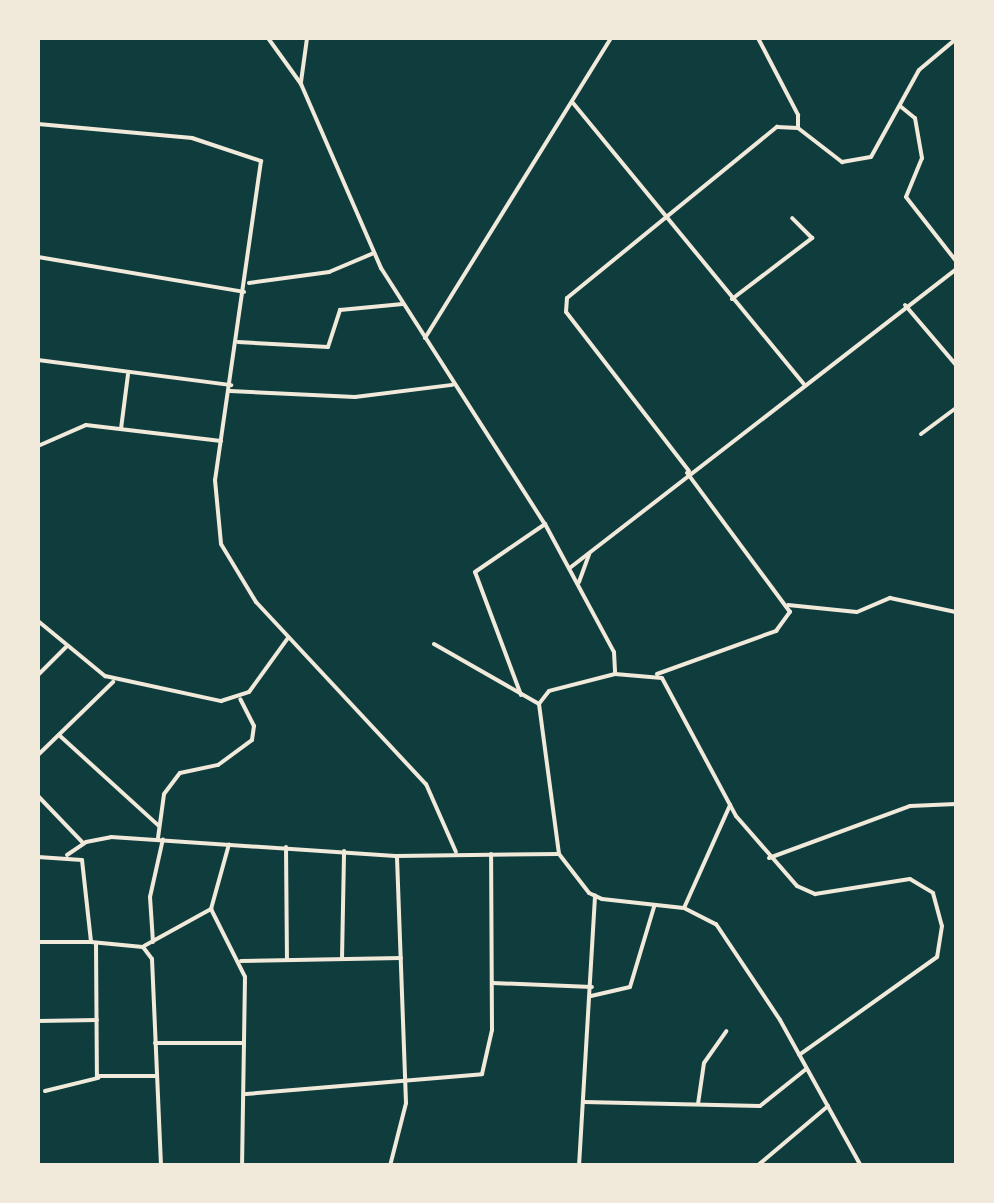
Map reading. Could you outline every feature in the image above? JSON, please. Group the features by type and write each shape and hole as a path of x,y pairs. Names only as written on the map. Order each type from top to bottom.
{"street":[{"path":"268,38 301,84 374,253 452,385 579,582 614,652 615,674"},
{"path":"301,84 307,38"},
{"path":"424,338 611,38"},
{"path":"758,38 798,115 798,128 825,154 857,164 878,149 931,56 956,39"},
{"path":"573,103 804,384"},
{"path":"900,106 915,118 922,158 906,197 956,261"},
{"path":"38,124 192,138 256,157 263,170 216,480 221,544 256,602 426,784 456,852"},
{"path":"798,128 765,133 666,220 571,294 564,308 788,605 788,620 776,631 656,675 615,674 550,691 539,704 558,854 594,896 684,908 716,924 799,1056 861,1166"},
{"path":"732,299 812,238 792,218"},
{"path":"247,284 330,272 374,253"},
{"path":"38,256 244,292"},
{"path":"571,568 688,472 956,269"},
{"path":"238,342 328,347 340,310 404,304"},
{"path":"905,306 956,365"},
{"path":"38,360 231,388 355,397 452,385"},
{"path":"121,429 128,373"},
{"path":"921,434 956,408"},
{"path":"38,446 86,425 221,441"},
{"path":"522,695 475,572 545,524"},
{"path":"579,582 589,554"},
{"path":"788,605 857,612 877,600 910,598 956,612"},
{"path":"38,621 66,647 115,681 169,695 240,699"},
{"path":"240,699 288,638"},
{"path":"434,644 539,704"},
{"path":"38,674 66,647"},
{"path":"656,675 730,805 797,886 815,894 919,881 933,893 942,926 937,957 799,1056"},
{"path":"38,755 115,681"},
{"path":"153,942 150,897 164,794 180,773 218,765 252,740 254,726 240,699"},
{"path":"59,735 159,826"},
{"path":"38,796 84,843"},
{"path":"770,858 910,806 956,804"},
{"path":"684,908 730,805"},
{"path":"67,856 84,843 160,838 397,856 456,852 558,854"},
{"path":"229,844 211,909 240,961 246,1094 242,1166"},
{"path":"286,846 287,959"},
{"path":"342,959 344,851"},
{"path":"246,1094 405,1084 482,1074 490,1058 491,854"},
{"path":"390,1166 405,1123 397,856"},
{"path":"38,857 82,860 93,943 98,1078"},
{"path":"579,1166 592,987 594,896"},
{"path":"591,996 630,987 656,905"},
{"path":"38,942 143,947 211,909"},
{"path":"143,947 154,971 161,1166"},
{"path":"240,961 401,958"},
{"path":"492,983 592,987"},
{"path":"38,1021 97,1020"},
{"path":"698,1104 704,1064 726,1031"},
{"path":"155,1043 244,1043"},
{"path":"584,1102 760,1106 806,1069"},
{"path":"45,1091 98,1078 156,1076"},
{"path":"757,1166 828,1106"}]}
